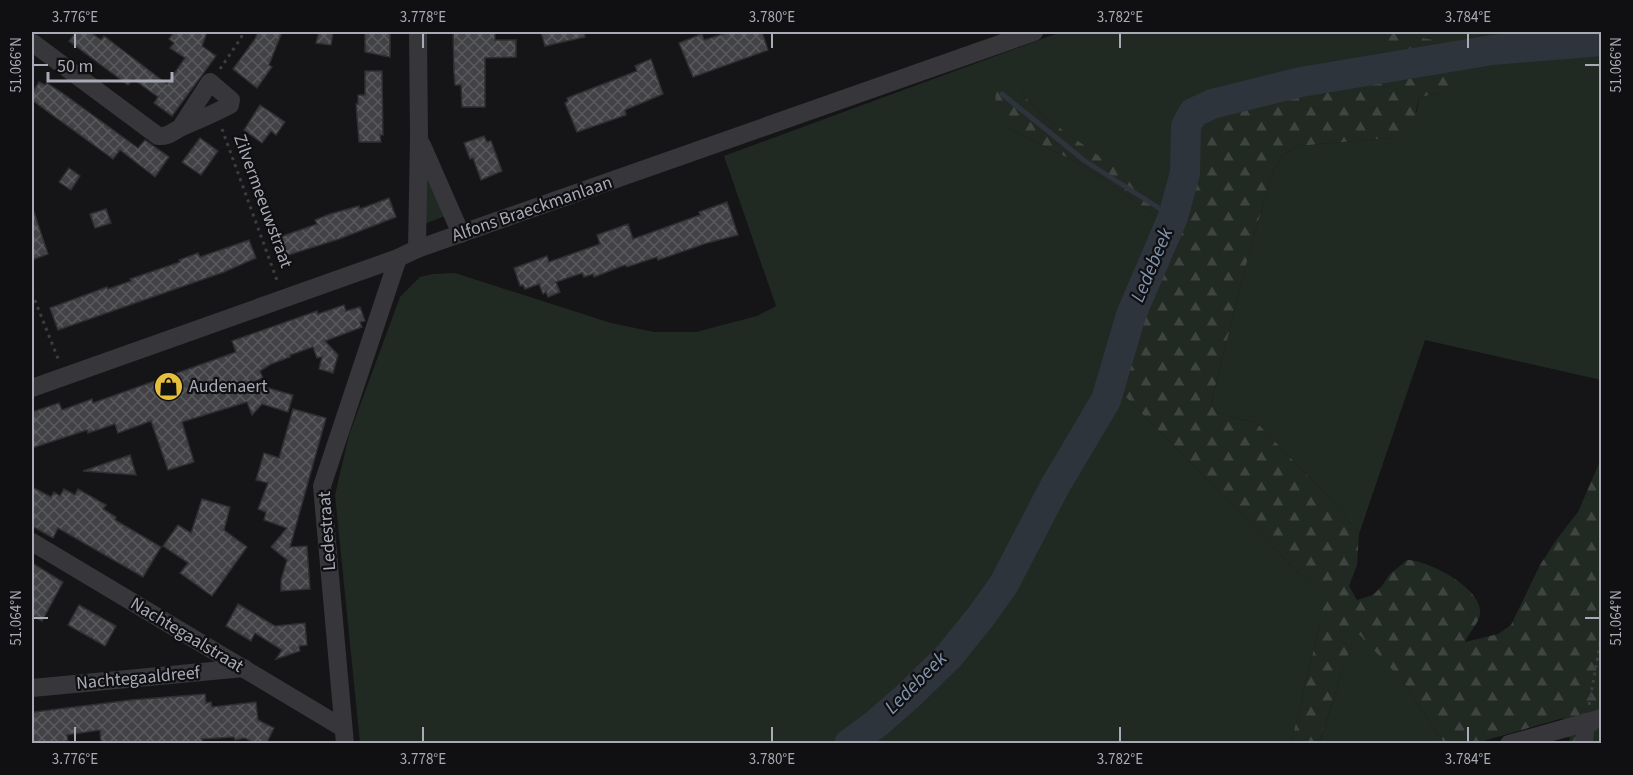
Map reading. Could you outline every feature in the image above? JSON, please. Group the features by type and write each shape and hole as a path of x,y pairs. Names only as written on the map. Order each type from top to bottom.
{"street":[{"path":"417,249 418,32"},
{"name":"Alfons Braeckmanlaan","path":"32,388 398,258 417,249 1034,32"},
{"path":"34,40 158,136 169,135 217,113 230,105 231,100 210,82 180,128"},
{"path":"419,137 461,234"},
{"name":"Ledestraat","path":"344,736 322,486 398,258"},
{"name":"Nachtegaalstraat","path":"32,542 244,669 344,736"},
{"name":"Nachtegaaldreef","path":"32,688 244,669"},
{"path":"1509,744 1594,720"},
{"path":"1584,744 1594,720"}],"path":[{"path":"210,82 242,38 243,32"},
{"name":"Zilvermeeuwstraat","path":"217,113 283,297"},
{"path":"32,293 65,376"},
{"path":"1594,720 1602,633"}],"green space":[{"path":"1061,32 1380,32 1386,56 1269,81 1209,99 1177,146 1178,171 1169,207 1039,113 1021,92 1008,128 1082,165 1162,220 1098,383 1116,387 1320,595 1320,624 1291,743 360,743 335,495 349,435 400,297 420,277 455,273 611,323 654,332 696,332 757,316 776,306 724,156"},
{"path":"1380,32 1399,32 1401,37 1446,42 1453,72 1451,87 1440,93 1419,97 1413,126 1408,134 1390,138 1297,146 1282,156 1273,171 1252,242 1211,403 1217,413 1256,422 1337,506 1359,534 1357,565 1349,586 1357,600 1373,595 1389,575 1407,560 1428,565 1464,586 1479,605 1480,614 1476,625 1465,642 1498,634 1511,625 1540,565 1578,512 1601,459 1601,743 1559,743 1570,740 1563,718 1476,743 1444,743 1401,679 1356,631 1319,743 1291,743 1320,624 1320,595 1116,387 1098,383 1162,220 1082,165 1008,128 995,109 996,89 1001,83 1021,92 1039,113 1169,206 1178,171 1177,146 1180,125 1190,108 1209,99 1269,81 1385,57"},
{"path":"1399,32 1601,32 1601,380 1425,340 1359,534 1337,506 1256,422 1217,413 1211,403 1252,242 1273,171 1282,156 1297,146 1390,138 1417,111 1419,97 1440,93 1415,37 1400,37"},
{"path":"424,166 445,216 427,223 425,223"},
{"path":"1356,630 1401,679 1444,743 1319,744"}],"building":[{"path":"76,32 90,32 101,40 104,36 167,84 185,58 170,48 174,43 169,39 174,32 207,32 202,46 216,56 172,116 154,103 158,97 133,79 128,85 69,41"},
{"path":"258,32 282,32 269,65 272,67 257,88 233,69"},
{"path":"319,32 333,32 331,45 316,43"},
{"path":"365,32 390,32 390,57 365,52"},
{"path":"453,32 495,32 495,40 516,40 516,57 485,58 485,107 462,107 461,85 455,85"},
{"path":"541,32 584,32 585,37 545,46"},
{"path":"730,32 762,32 768,50 693,77 679,43 702,34 704,40"},
{"path":"651,59 663,94 625,110 626,115 577,132 565,103 568,101 567,98 637,71 635,66"},
{"path":"365,71 382,71 383,135 380,135 381,142 359,142 356,104 358,104 358,95 365,95"},
{"path":"39,82 45,85 47,83 61,92 138,148 145,140 169,157 155,177 120,150 113,159 32,100 32,93"},
{"path":"260,105 285,122 276,135 271,131 262,143 244,130"},
{"path":"484,136 487,142 491,141 502,171 481,180 473,158 470,159 464,143"},
{"path":"200,138 218,151 201,175 182,162"},
{"path":"69,168 80,176 71,190 59,182"},
{"path":"389,198 396,217 339,239 282,257 277,238 317,224 315,220 330,214 359,206 360,209"},
{"path":"727,202 738,235 658,260 657,257 627,267 625,265 594,277 593,274 584,277 582,273 556,282 560,292 548,297 546,292 543,294 539,284 525,289 523,285 520,286 514,268 547,256 549,262 600,244 597,235 628,224 633,239 700,215 699,212"},
{"path":"106,209 111,223 95,228 90,214"},
{"path":"32,212 34,212 48,254 32,260"},
{"path":"249,240 256,258 224,272 58,330 50,308 107,287 108,289 131,281 130,279 180,262 179,260 198,253 200,257"},
{"path":"344,305 346,311 360,307 365,321 360,322 362,327 325,341 338,355 333,373 319,369 322,357 317,358 313,347 290,355 260,371 263,378 250,383 293,395 288,412 262,404 252,415 247,402 182,422 194,462 168,470 151,421 118,433 115,424 88,433 87,430 32,448 32,412 59,403 62,410 92,399 93,403 236,352 232,341 317,311 318,314"},
{"path":"293,409 326,418 290,547 307,546 310,589 281,591 281,580 287,560 271,547 287,528 264,520 266,512 258,509 268,483 256,480 264,453 279,458"},
{"path":"130,455 136,475 83,471"},
{"path":"32,487 51,497 54,492 60,496 64,489 75,495 78,489 106,505 103,509 116,517 115,520 161,547 143,577 58,528 53,538 32,526"},
{"path":"202,499 230,507 224,530 247,547 212,596 180,573 188,563 163,546 178,525 191,533"},
{"path":"32,563 63,582 42,621 32,616"},
{"path":"238,604 275,626 305,623 307,645 299,646 300,651 276,659 282,650 255,633 251,641 226,626"},
{"path":"79,605 116,626 105,646 68,625"},
{"path":"205,694 206,703 211,702 212,707 256,702 258,720 274,728 266,744 256,744 245,738 235,740 234,737 202,739 203,744 101,744 100,730 67,735 68,741 32,744 32,713 34,712"}],"waterway":[{"name":"Ledebeek","path":"849,744 908,696 949,656 982,615 1004,584 1055,486 1106,400 1131,315 1173,217 1185,173 1186,126 1193,113 1212,104 1301,82 1492,50 1602,41"},
{"path":"1002,94 1085,161 1173,217"}],"place":[{"name":"Audenaert","path":"168,386"}]}
